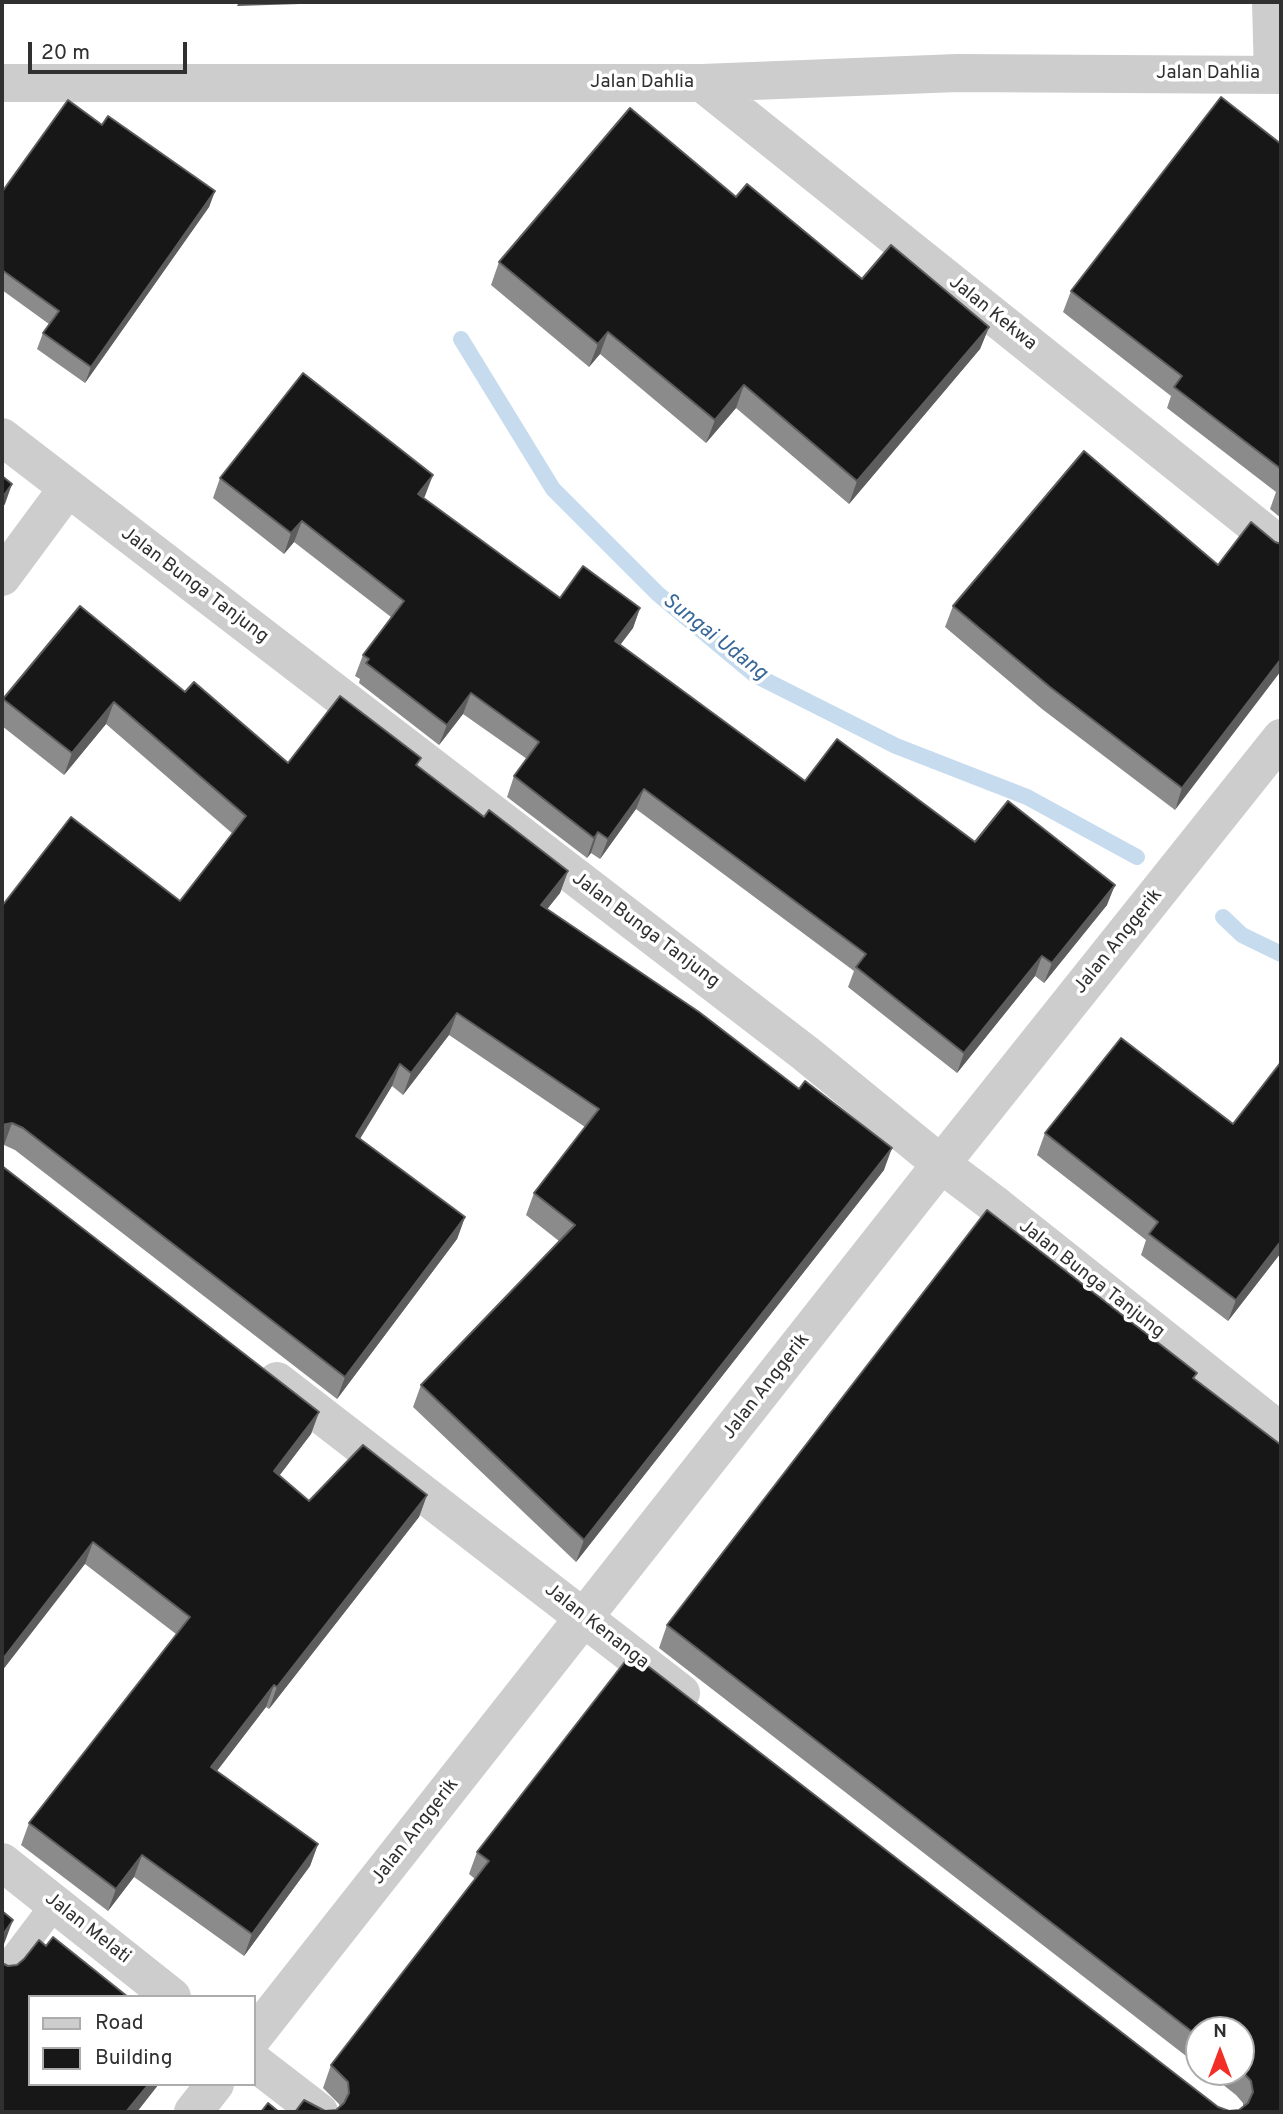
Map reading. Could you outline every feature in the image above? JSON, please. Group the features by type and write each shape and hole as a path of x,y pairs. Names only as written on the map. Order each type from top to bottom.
{"street":[{"path":"1271,2 1277,75"},
{"name":"Jalan Dahlia","path":"2,83 702,83 957,73 1277,75"},
{"name":"Jalan Kekwa","path":"702,83 1281,546"},
{"name":"Jalan Bunga Tanjung","path":"2,437 805,1053 1281,1432"},
{"path":"2,577 67,489"},
{"name":"Jalan Anggerik","path":"256,2033 1281,738"},
{"name":"Jalan Kenanga","path":"255,1363 706,1712"},
{"name":"Jalan Melati","path":"2,1862 170,1995"},
{"path":"256,2064 319,2112"},
{"path":"193,2112 213,2086"}],"lane":[{"path":"2,1974 55,1903"}],"building":[{"path":"1221,97 1281,144 1281,469 1174,387 1182,376 1071,291"},
{"path":"68,100 102,125 108,116 215,191 91,367 43,333 59,311 2,270 2,192"},
{"path":"630,108 736,197 747,184 862,279 891,245 989,327 857,481 744,385 715,420 608,332 598,344 499,262"},
{"path":"303,373 433,475 418,494 560,598 583,566 640,608 615,641 805,781 837,739 975,842 1008,801 1115,885 1052,963 1042,956 964,1053 856,967 866,954 644,789 608,839 598,832 594,838 514,776 539,742 471,693 447,725 366,663 369,659 363,655 404,601 302,521 291,533 220,478"},
{"path":"1084,451 1218,565 1251,522 1281,544 1281,659 1182,788 1050,687 953,606"},
{"path":"2,476 12,484 2,498"},
{"path":"80,606 185,692 194,682 288,763 340,696 421,758 416,765 484,817 489,810 568,871 541,905 699,1012 799,1089 805,1081 892,1148 584,1540 421,1385 575,1225 534,1193 599,1109 457,1013 411,1073 400,1064 356,1136 465,1217 345,1377 23,1128 12,1123 2,1125 2,906 71,817 180,901 246,816 114,702 72,753 3,699"},
{"path":"1121,1038 1233,1124 1281,1062 1281,1241 1236,1300 1149,1234 1158,1222 1045,1133"},
{"path":"2,1166 319,1412 274,1471 309,1501 363,1445 427,1495 211,1767 318,1844 252,1934 142,1855 116,1889 29,1823 190,1617 93,1542 2,1660"},
{"path":"987,1210 1197,1373 1193,1378 1281,1445 1281,2112 295,2112 304,2100 325,2111 336,2110 344,2103 349,2093 348,2082 331,2065 489,1861 477,1852 627,1659 636,1666 640,1660 1185,2081 1185,2086 1191,2086 1218,2107 1229,2111 1239,2110 1248,2103 1253,2092 1252,2086 1255,2086 1255,2016 1185,2016 1185,2026 667,1625"},
{"path":"2,1911 13,1920 2,1936"},
{"path":"53,1937 126,1995 28,1995 28,2086 147,2086 126,2112 2,2112 2,1963 8,1966 17,1965 39,1940 46,1946"},
{"path":"268,2103 279,2112 261,2112"}],"waterway":[{"name":"Sungai Udang","path":"461,339 553,489 658,594 755,675 896,746 1027,797 1137,857"},
{"name":"Sungai Udang","path":"1223,917 1242,935 1281,954"}]}
